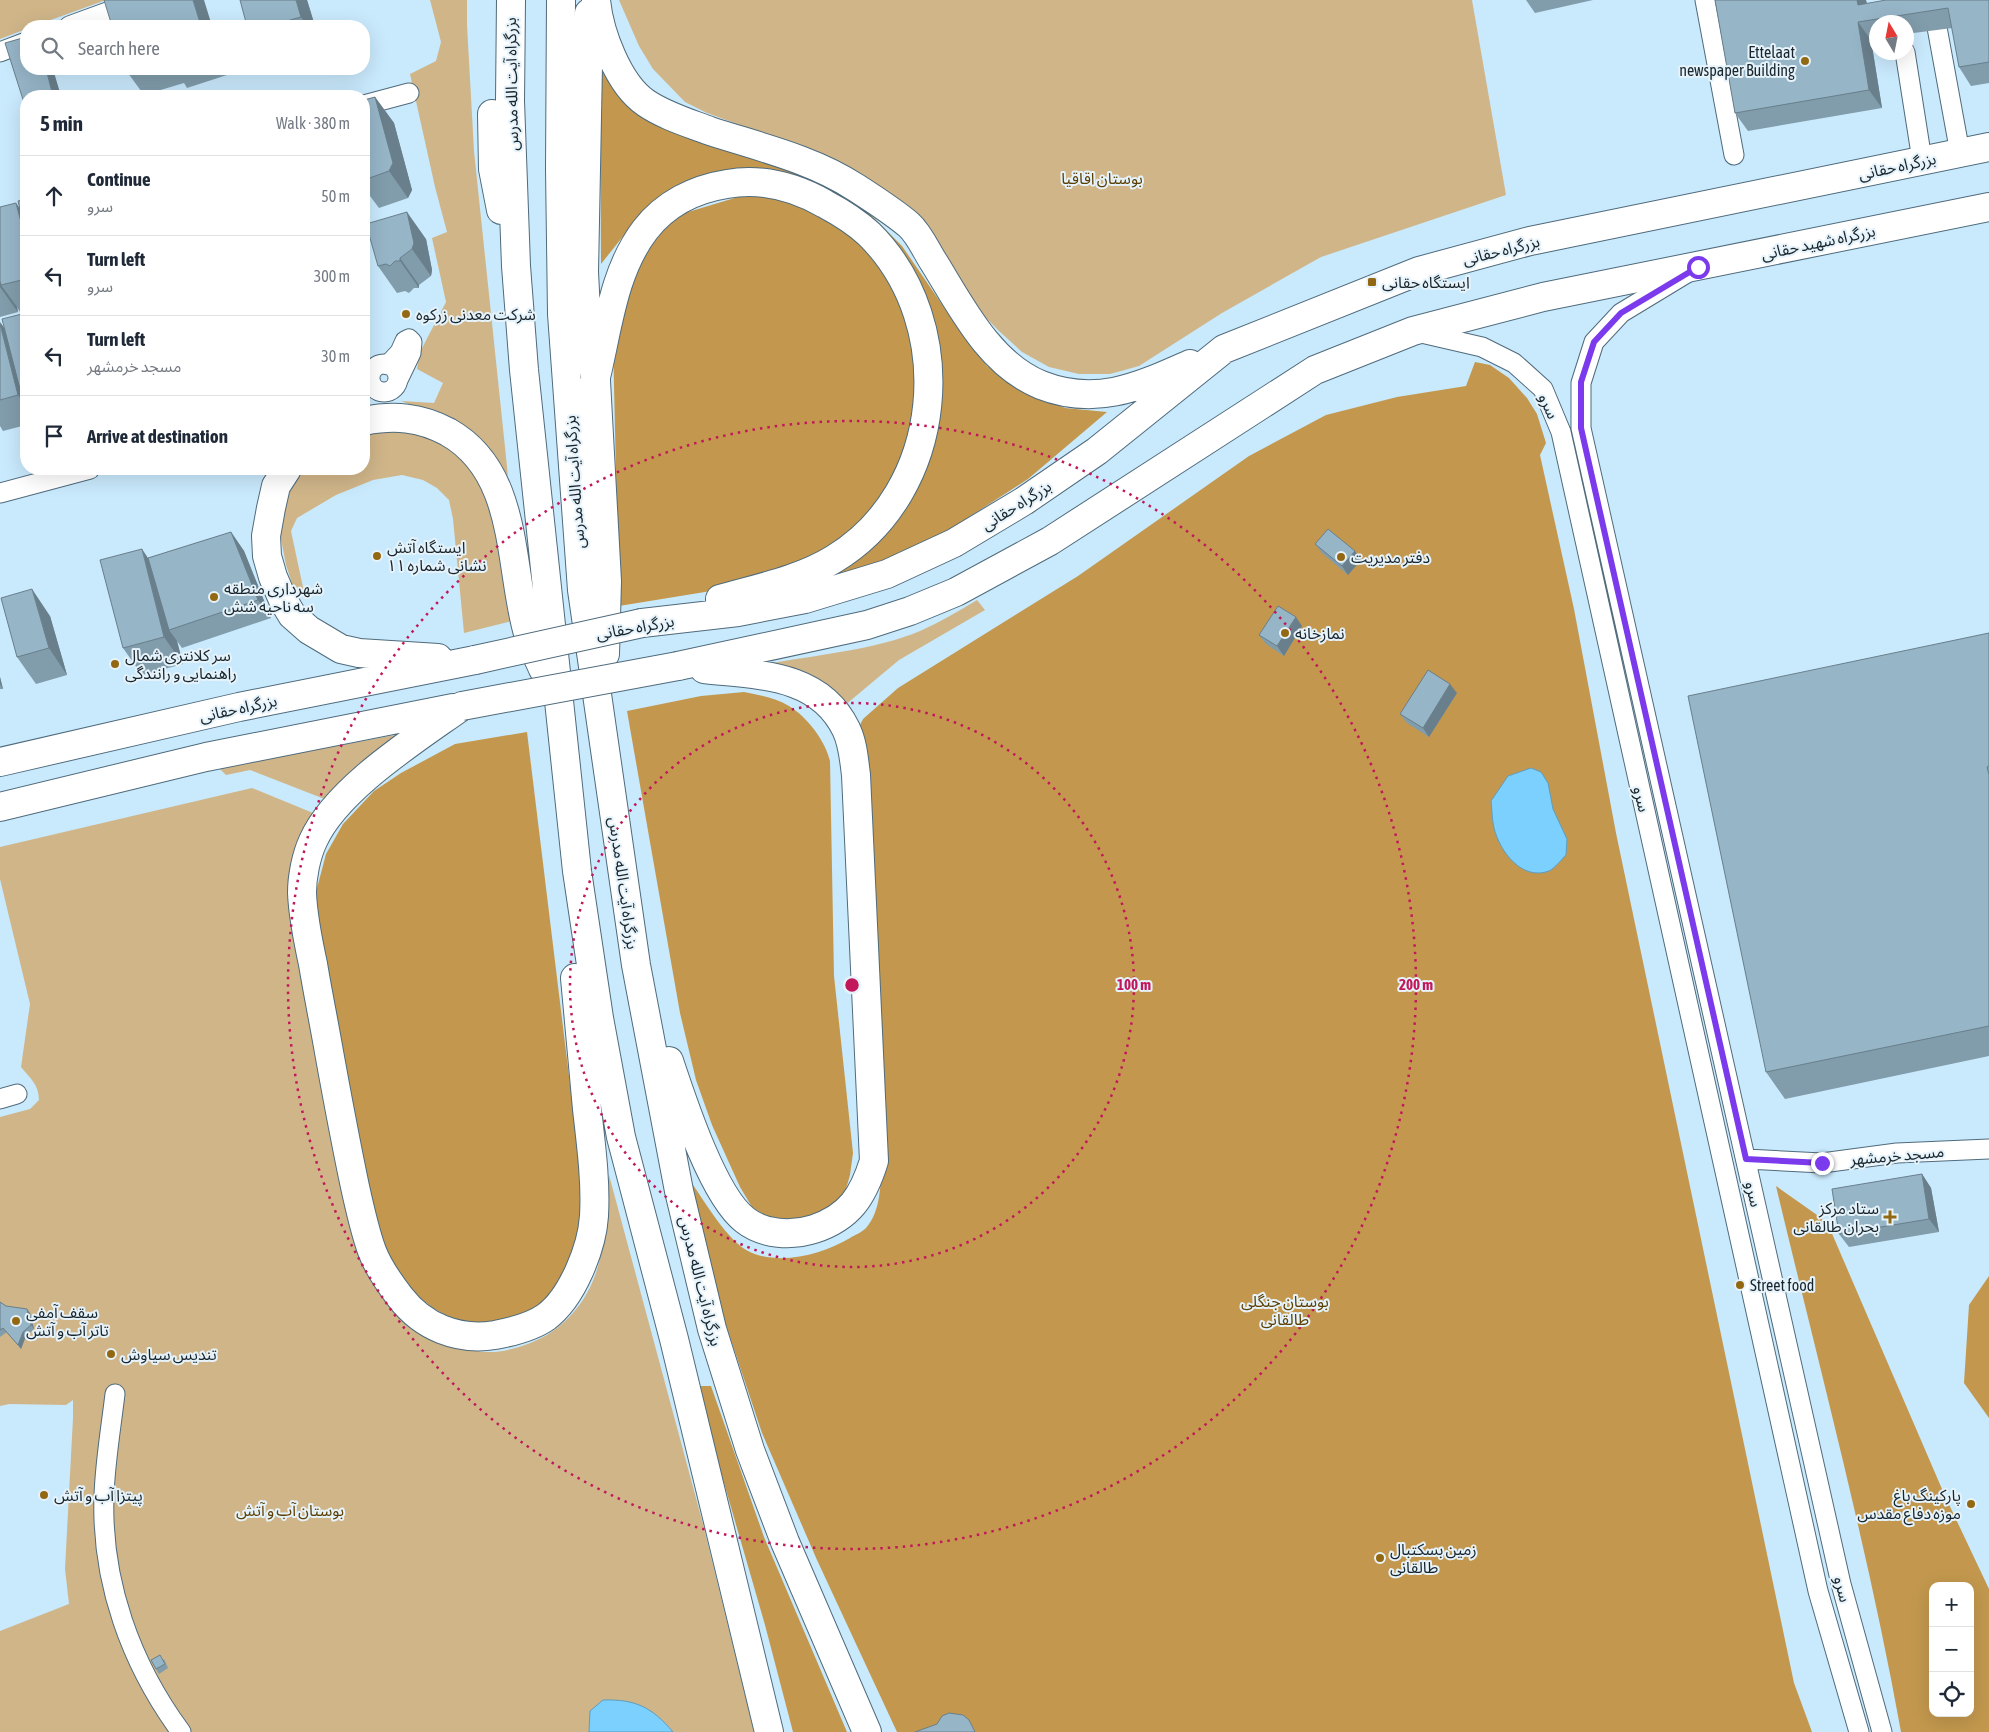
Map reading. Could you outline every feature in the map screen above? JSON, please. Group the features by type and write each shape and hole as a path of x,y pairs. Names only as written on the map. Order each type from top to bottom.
{"highway":[{"path":"492,0 493,169 497,196 516,266"},
{"name":"بزرگراه آیت الله مدرس","path":"511,0 510,101 516,266 540,531 577,871 599,1018 621,1137 674,1338 769,1732"},
{"name":"بزرگراه آیت الله مدرس","path":"561,0 560,169 562,314 582,590 636,965 679,1191 714,1337 750,1450 785,1542 867,1732"},
{"path":"589,0 584,272 588,330 596,381 607,582 603,735"},
{"path":"596,0 601,26 615,63 635,93 645,102 687,123 828,172 854,187 910,226 960,307 985,340 1006,362 1020,373 1041,385 1065,392 1112,394 1140,386 1224,349"},
{"name":"بزرگراه حقانی","path":"0,762 239,707 475,660 642,623 738,612 805,599 887,574 954,543 1024,501 1097,451 1224,349 1419,271 1530,242 1989,147"},
{"path":"571,442 596,381 617,288 628,260 644,231 665,210 688,195 712,186 741,181 763,182 791,188 811,196 843,214 868,233 886,255 909,292 920,319 926,347 929,391 927,419 918,452 900,492 873,528 853,546 833,560 809,571 642,623"},
{"path":"1938,217 1989,207"},
{"name":"بزرگراه شهید حقانی","path":"1698,267 1938,217"},
{"path":"0,807 206,757 462,706 678,666 867,625 910,611 956,592 1050,541 1315,370 1413,331 1543,297 1698,267"},
{"path":"370,421 395,417 416,419 434,424 455,436 485,466 500,494 507,519 514,570 526,628 561,712"},
{"path":"284,475 276,486 271,508 266,536 267,556 273,577 292,615 309,630 341,649 359,653 475,660"},
{"path":"636,965 688,1119 714,1176 730,1204 745,1220 781,1234 803,1232 824,1226 842,1215 858,1200 867,1183 874,1161 856,775 847,730 835,712 804,685 761,674 678,666"},
{"path":"462,706 394,755 339,802 326,818 312,841 305,867 302,892 308,940 350,1161 362,1218 373,1253 402,1299 417,1314 434,1326 458,1336 484,1336 510,1332 546,1317 559,1302 579,1271 588,1244 594,1219 594,1182 574,965 577,871"}],"street":[{"path":"85,20 140,0"},
{"path":"1705,0 1734,155"},
{"path":"1932,0 1960,153"},
{"path":"0,52 20,44"},
{"path":"1906,60 1922,160"},
{"path":"370,104 409,93"},
{"path":"1938,217 1989,216"},
{"name":"سرو","path":"1698,267 1621,313 1594,342 1581,382 1581,428 1841,1584 1882,1732"},
{"name":"سرو","path":"1413,331 1482,347 1514,363 1543,388 1561,432 1818,1591 1859,1732"},
{"path":"370,372 378,366 393,372 396,386 391,391 373,394"},
{"path":"370,383 378,392 373,394"},
{"path":"0,493 68,475"},
{"name":"مسجد خرمشهر","path":"1746,1159 1822,1163 1897,1153 1989,1149"},
{"path":"115,1394 104,1497 108,1563 114,1592 136,1656 152,1689 181,1732"}],"green space":[{"path":"0,0 106,0 51,20 20,20 20,31 0,39"},
{"path":"430,0 467,0 474,151 508,476 474,437 449,420 401,401 434,403 443,383 417,369 420,352 446,302 432,238 447,232 410,74 436,61 441,42"},
{"name":"بوستان اقاقیا","path":"619,0 1472,0 1506,195 1321,257 1222,313 1139,366 1110,374 1079,374 1049,367 1022,352 999,331 967,299 880,187 852,169 828,157 707,113 685,102 653,69 639,46"},
{"path":"600,60 611,77 839,190 872,216 902,246 967,341 987,366 1026,392 1065,408 1107,412 1028,479 952,528 907,554 811,586 911,487 917,292 786,179 636,220 601,264"},
{"path":"748,194 784,196 848,231 871,255 891,282 919,348 918,425 883,505 830,552 711,591 619,606 613,341 626,280 648,242 665,226 688,212"},
{"name":"بوستان جنگلی طالقانی","path":"1475,362 1490,365 1509,378 1527,398 1537,414 1546,443 1540,455 1574,609 1616,833 1794,1683 1812,1732 897,1732 817,1560 762,1433 718,1301 691,1182 733,1240 750,1252 762,1256 788,1258 827,1249 863,1231 875,1214 879,1198 882,1166 859,727 863,719 898,688 1078,576 1249,456 1326,415 1397,397 1466,386"},
{"path":"370,430 423,432 464,456 485,482 516,620 464,633 453,519 449,500 437,488 423,480 402,475 373,480 336,495 297,518 291,531 304,592 296,595 286,565 279,528 290,480 294,475 370,475"},
{"path":"977,600 985,610 899,660 844,706 755,666 882,644 920,631"},
{"path":"744,692 778,701 796,711 820,737 830,761 834,976 853,1153 846,1189 837,1201 817,1217 776,1222 752,1207 740,1187 712,1125 696,1080 680,1013 627,711 701,696"},
{"path":"411,732 327,800 250,770 226,775 219,768"},
{"path":"527,732 583,1191 581,1237 551,1305 485,1327 459,1322 433,1308 413,1292 395,1272 379,1237 320,940 316,892 326,854 343,824 374,791 401,773 455,744"},
{"name":"بوستان آب و آتش","path":"252,788 318,815 290,884 293,936 340,1180 447,1344 485,1352 509,1350 540,1339 566,1320 581,1303 599,1264 606,1221 609,1175 703,1524 754,1732 0,1732 0,1631 69,1604 65,1569 73,1400 66,1405 9,1404 0,1406 0,1117 30,1109 39,1100 39,1095 31,1078 21,1067 30,1004 0,879 0,847"},
{"path":"1776,1186 1827,1222 1945,1496 1989,1589 1989,1732 1901,1732 1874,1595"},
{"path":"1989,1276 1989,1418 1964,1383 1969,1305"},
{"path":"696,1386 711,1386 764,1537 847,1732 793,1732 765,1625"}],"water":[{"path":"1531,768 1541,772 1548,783 1553,809 1567,839 1566,855 1551,870 1539,873 1521,868 1507,855 1497,837 1492,818 1491,801 1508,776"},
{"path":"603,1700 624,1701 642,1706 658,1716 673,1732 589,1732 590,1711"}],"building":[{"path":"104,0 193,0 199,20 110,20"},
{"path":"240,0 296,0 301,17 290,20 245,20"},
{"name":"Ettelaat newspaper Building","path":"1715,0 1857,0 1858,5 1886,0 1989,0 1989,62 1959,67 1948,8 1903,15 1869,15 1869,20 1858,22 1869,90 1735,113"},
{"path":"20,39 20,75 48,75 51,90 20,90 5,43"},
{"path":"375,97 393,163 389,171 370,178 370,98"},
{"path":"16,203 20,218 20,280 1,285 0,281 0,207"},
{"path":"407,212 414,243 412,249 400,258 400,261 395,261 390,266 386,264 378,266 370,238 370,223"},
{"path":"20,314 20,389 2,319"},
{"path":"0,324 18,395 0,400"},
{"path":"1328,529 1355,551 1342,566 1315,544"},
{"name":"شهرداری منطقه سه ناحیه شش","path":"231,532 258,600 169,630 148,558"},
{"path":"142,549 164,637 123,648 100,560"},
{"path":"32,589 49,648 17,657 1,598"},
{"path":"1278,606 1296,617 1277,646 1259,635"},
{"path":"1989,633 1989,766 1987,767 1989,775 1989,1026 1766,1072 1688,696"},
{"path":"1428,670 1450,684 1423,728 1400,714"},
{"name":"ستاد مرکز بحران طالقانی","path":"1922,1174 1929,1219 1839,1234 1832,1189"},
{"name":"سقف آمفی تاتر آب و آتش","path":"0,1302 6,1306 27,1309 31,1325 23,1332 18,1345 3,1328 0,1330"},
{"path":"160,1655 165,1664 156,1669 151,1660"},
{"path":"949,1713 963,1715 969,1720 975,1732 915,1732 937,1724 942,1716"}],"place":[{"name":"Ettelaat newspaper Building","path":"1805,61"},
{"name":"ایستگاه حقانی","path":"1372,282"},
{"name":"شرکت معدنی زرکوه","path":"406,314"},
{"name":"ایستگاه آتش نشانی شماره ۱۱","path":"377,556"},
{"name":"دفتر مدیریت","path":"1341,557"},
{"name":"شهرداری منطقه سه ناحیه شش","path":"214,597"},
{"name":"نمازخانه","path":"1285,633"},
{"name":"سر کلانتری شمال راهنمایی و رانندگی","path":"115,664"},
{"name":"ستاد مرکز بحران طالقانی","path":"1890,1217"},
{"name":"Street food","path":"1740,1285"},
{"name":"سقف آمفی تاتر آب و آتش","path":"16,1321"},
{"name":"تندیس سیاوش","path":"111,1354"},
{"name":"پیتزا آب و آتش","path":"44,1495"},
{"name":"پارکینگ باغ موزه دفاع مقدس","path":"1971,1504"},
{"name":"زمین بسکتبال طالقانی","path":"1380,1558"}],"route":[{"path":"1698,267 1621,313 1594,342 1581,382 1581,428 1746,1159 1822,1163"}]}
